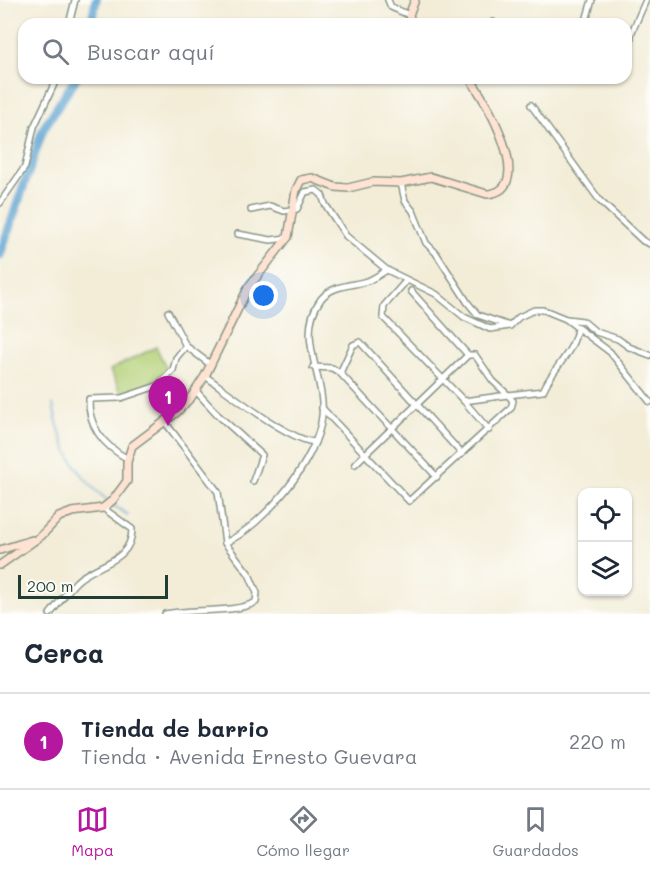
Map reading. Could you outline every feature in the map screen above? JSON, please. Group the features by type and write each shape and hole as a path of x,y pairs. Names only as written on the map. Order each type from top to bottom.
{"main road":[{"path":"410,18 409,15 416,0"},
{"path":"0,565 41,536 66,513 108,505 127,482 128,459 132,446 185,404 211,365 248,288 288,237 296,190 301,180 306,177 335,187 348,188 381,181 401,183 431,177 487,194 495,193 505,185 508,172 507,154 496,119 473,84"},
{"path":"0,550 41,536"}],"street":[{"path":"70,18 75,0"},
{"path":"388,0 391,7 409,15"},
{"path":"587,18 592,0"},
{"path":"632,32 646,0"},
{"path":"0,203 25,168 34,127 54,84"},
{"path":"531,105 600,201 643,242 650,244"},
{"path":"401,183 405,201 413,211 426,243 436,253 473,309 478,315 510,326"},
{"path":"251,210 270,206 292,212 297,209 305,192 314,190 319,192 346,236 387,270 436,294 459,313 480,325 498,329 510,326 527,311 544,310 566,319 583,321 596,332 618,339 629,347 650,355"},
{"path":"238,234 275,240 288,237"},
{"path":"225,543 240,535 276,504 315,442 322,408 310,331 320,301 337,288 367,281 387,270"},
{"path":"406,281 384,306 383,317 489,430"},
{"path":"411,291 468,355"},
{"path":"168,312 186,346 211,365"},
{"path":"566,319 610,352 650,402"},
{"path":"464,401 543,392 550,376 572,347 577,328"},
{"path":"340,373 353,345 360,342 462,454"},
{"path":"128,459 94,429 90,420 89,399 121,398 157,386 173,370 176,358 186,346"},
{"path":"322,408 366,454 409,501 512,408 513,401 475,354 468,355 444,381 392,430 366,454 355,464"},
{"path":"314,367 332,368 340,373 437,477"},
{"path":"205,376 290,432 308,442 315,442"},
{"path":"195,390 219,416 262,455 254,481"},
{"path":"165,422 218,492 225,543 249,574 257,593 256,602 243,609 185,610 165,614"},
{"path":"50,614 77,581 113,561 126,549 132,529 108,505"}],"green space":[{"path":"156,347 169,373 123,396 110,370"}],"waterway":[{"path":"92,18 96,0"},
{"path":"0,255 43,129 72,84"},
{"path":"53,404 60,433 71,458 86,480 108,501"},
{"path":"111,504 128,515"}],"place":[{"name":"Tienda de barrio","path":"168,426"}]}
